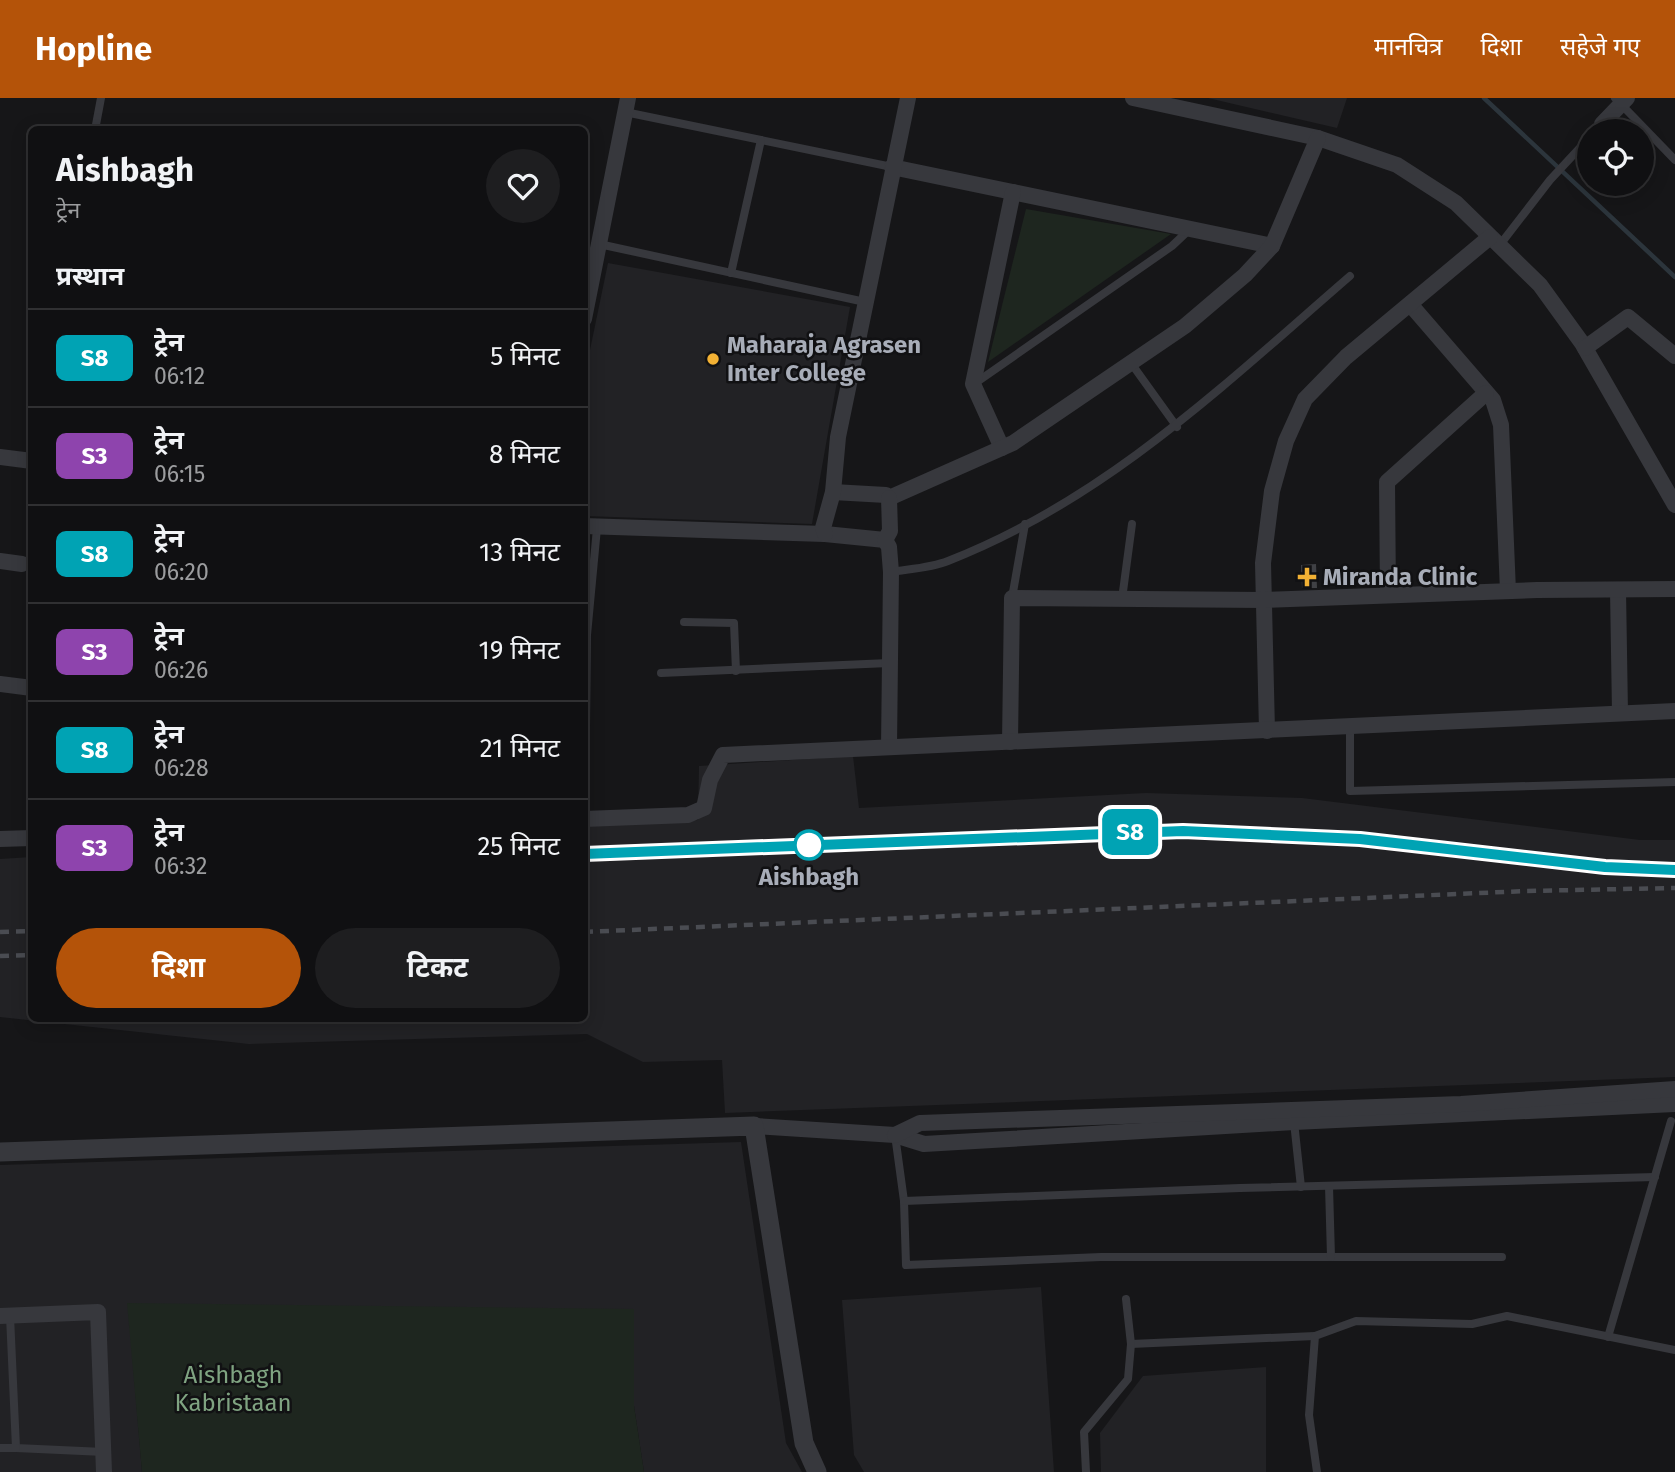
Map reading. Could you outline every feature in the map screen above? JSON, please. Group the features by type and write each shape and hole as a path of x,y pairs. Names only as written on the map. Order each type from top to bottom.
{"street":[{"path":"825,534 823,528 833,492 838,437 908,98"},
{"path":"1133,98 1318,138 1397,165 1456,203 1540,285 1584,348 1675,505"},
{"path":"1606,119 1621,100"},
{"path":"588,299 626,105"},
{"path":"890,498 1002,448 1185,326 1245,275 1272,246 1318,138"},
{"path":"892,167 1272,246"},
{"path":"1002,448 973,384 1013,192"},
{"path":"1267,731 1263,563 1272,491 1286,441 1306,399 1346,357 1410,304 1495,241"},
{"path":"1410,304 1493,400 1501,425 1508,591"},
{"path":"1584,348 1628,317 1675,356"},
{"path":"1388,595 1387,482 1486,393"},
{"path":"0,457 28,460"},
{"path":"833,492 886,495 890,498"},
{"path":"886,540 890,531 890,498"},
{"path":"591,527 825,534 886,540"},
{"path":"886,540 890,547 891,572 889,747"},
{"path":"0,561 22,564"},
{"path":"1010,742 1012,598 1264,600 1508,591 1675,589"},
{"path":"1618,590 1620,713"},
{"path":"0,684 28,688"},
{"path":"588,819 688,815 704,808 710,780 723,755 1675,710"},
{"path":"0,839 28,838"},
{"path":"895,1135 920,1123 1461,1104 1675,1089"},
{"path":"0,1152 754,1126 895,1135 924,1144 1294,1122 1675,1104"},
{"path":"754,1126 804,1443 817,1472"},
{"path":"5,1316 98,1312 104,1472"}],"lane":[{"path":"96,126 101,98"},
{"path":"1621,100 1675,160"},
{"path":"626,105 761,140 892,167"},
{"path":"731,273 761,140"},
{"path":"1495,241 1577,151"},
{"path":"973,384 1172,246 1190,229"},
{"path":"599,244 864,302"},
{"path":"891,572 946,562 1025,524 1099,483 1177,427 1350,276"},
{"path":"1131,363 1177,427"},
{"path":"1012,598 1025,524"},
{"path":"1122,599 1132,524"},
{"path":"588,604 591,527"},
{"path":"684,622 734,624 736,671"},
{"path":"662,673 889,663"},
{"path":"1350,726 1350,791 1675,782"},
{"path":"1608,1337 1671,1121"},
{"path":"1294,1122 1301,1187"},
{"path":"895,1135 904,1201 906,1265 1101,1257 1502,1257"},
{"path":"904,1201 1655,1177"},
{"path":"1329,1186 1331,1257"},
{"path":"1086,1472 1084,1432 1128,1379 1131,1344 1126,1299"},
{"path":"5,1316 16,1448"},
{"path":"1131,1344 1315,1336 1356,1321 1472,1324 1507,1316 1675,1350"},
{"path":"1315,1336 1309,1415 1317,1472"},
{"path":"0,1448 104,1452"}],"shaded area":[{"path":"1208,98 1347,98 1337,128"},
{"path":"608,263 850,307 812,524 588,516 588,360"},
{"path":"853,756 859,808 1146,793 1302,798 1640,840 1675,840 1675,1077 725,1113 722,1060 643,1062 587,1034 249,1044 46,1022 588,1022 588,825 698,820 699,766"},
{"path":"28,857 28,1020 0,1017 0,859"},
{"path":"741,1142 786,1443 802,1472 644,1472 634,1406 128,1303 142,1472 0,1472 0,1165"},
{"path":"1041,1287 1054,1472 864,1472 854,1455 842,1300"},
{"path":"1266,1367 1266,1472 1101,1472 1100,1433 1143,1376"}],"green space":[{"path":"1026,209 1171,234 988,362"},
{"name":"Aishbagh Kabristaan","path":"127,1303 634,1309 634,1406 644,1472 142,1472"}],"building":[{"path":"1316,564 1317,588 1302,588 1301,565"}],"waterway":[{"path":"1484,98 1675,277"}],"railway":[{"path":"588,854 1183,831 1360,839 1605,867 1675,870"},
{"path":"588,932 1526,891 1675,888"},
{"path":"0,932 28,931"},
{"path":"0,956 28,955"}],"train":[{"name":"S8","path":"588,854 1183,831 1360,839 1605,867 1675,870"}],"place":[{"name":"Maharaja Agrasen Inter College","path":"713,359"},
{"name":"Miranda Clinic","path":"1307,577"},
{"name":"Aishbagh","path":"809,845"}]}
